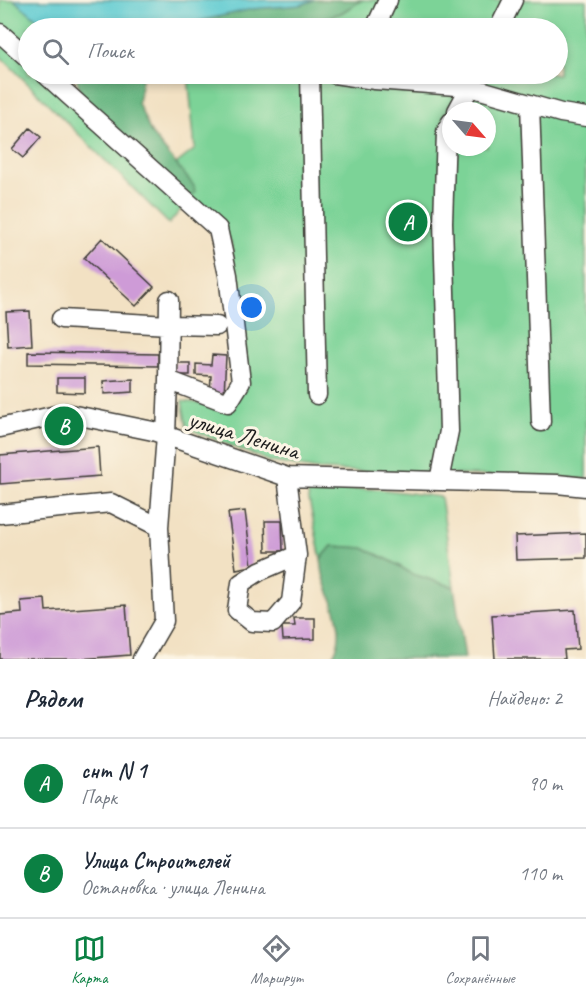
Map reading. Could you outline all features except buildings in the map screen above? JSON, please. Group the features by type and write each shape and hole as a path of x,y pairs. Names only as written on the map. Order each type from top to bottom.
{"street":[{"path":"380,18 388,0"},
{"path":"504,18 513,0"},
{"path":"0,33 18,49"},
{"path":"56,84 218,229 228,275 241,382 228,403 168,380"},
{"path":"310,84 317,395"},
{"path":"462,102 472,84"},
{"path":"483,84 530,104 586,117"},
{"path":"530,104 541,422"},
{"path":"439,481 449,431 442,222 445,156"},
{"path":"141,659 164,621 159,527 166,435 169,300"},
{"path":"61,319 217,326"},
{"name":"улица Ленина","path":"0,428 65,413 153,431 287,477 556,484 586,487"},
{"path":"287,477 297,555"},
{"path":"0,514 111,503 159,527"}],"green space":[{"path":"0,0 14,0 36,18 18,18 18,40 0,23"},
{"path":"314,0 362,0 341,13 325,18 213,18 252,9 301,5"},
{"path":"362,0 586,0 586,479 318,470 271,462 187,428 182,401 222,406 230,410 239,325 231,242 221,227 189,198 176,164 195,149 189,84 568,84 568,18 325,18 341,13"},
{"path":"0,38 18,55 18,74 0,56"},
{"path":"28,84 49,84 182,208 169,224"},
{"path":"78,84 141,84 138,103 151,133 194,186 195,193 189,198 82,97"},
{"path":"378,489 441,497 454,587 412,574 363,548 332,546 321,559 307,490"},
{"path":"332,546 363,548 412,574 454,587 465,658 330,659 336,650 339,630 338,619 323,576 321,559"}],"water":[{"path":"14,0 314,0 301,5 252,9 213,18 36,18"}],"place":[{"name":"снт N 1","path":"408,222"},
{"name":"Улица Строителей","path":"64,426"}]}
